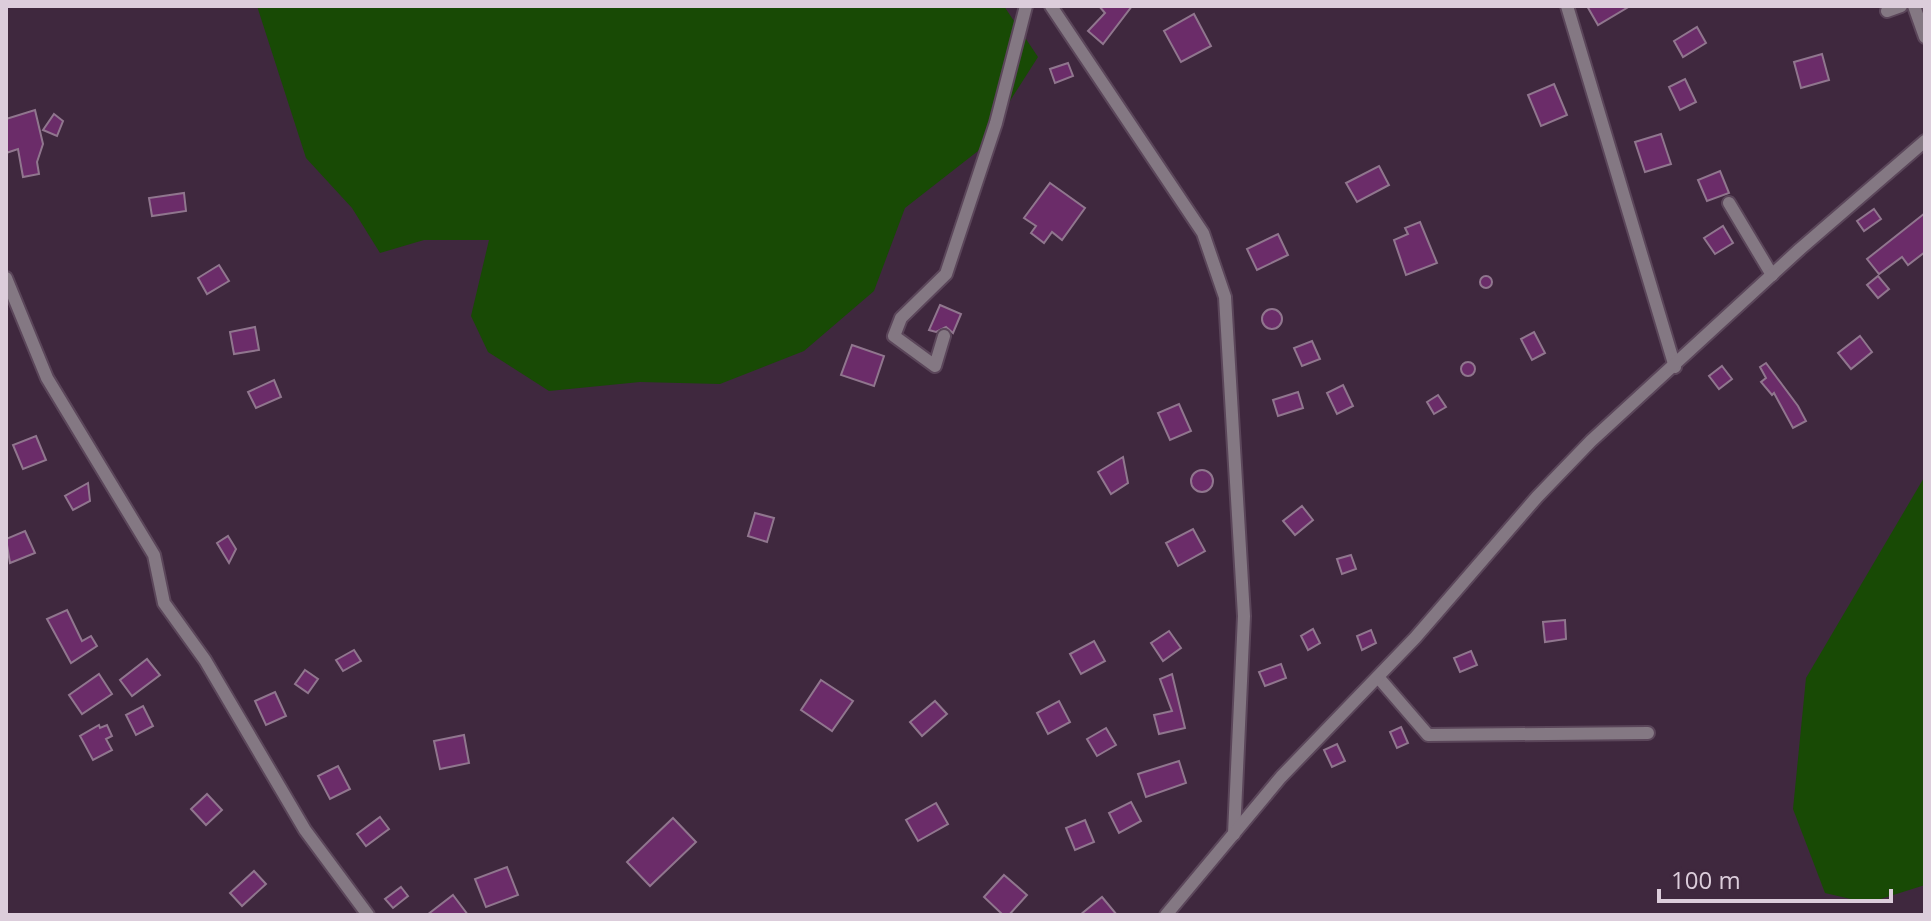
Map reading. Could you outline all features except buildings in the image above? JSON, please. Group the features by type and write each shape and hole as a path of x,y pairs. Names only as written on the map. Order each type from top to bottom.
{"street":[{"path":"944,336 935,366 894,336 901,318 946,274 996,123 1026,6"},
{"path":"1051,6 1203,233 1225,297 1244,616 1234,834"},
{"path":"1567,6 1675,367"},
{"path":"1887,11 1901,6"},
{"path":"1914,6 1925,37"},
{"path":"1166,915 1281,777 1378,677 1570,463 1772,275 1925,141"},
{"path":"1729,203 1772,275"},
{"path":"6,278 47,378 154,555 164,603 205,660 305,830 368,915"},
{"path":"1378,677 1428,735 1648,733"}],"green space":[{"path":"257,6 1004,6 1038,57 978,151 905,208 874,291 804,351 720,384 640,382 549,391 488,352 471,316 489,240 424,240 380,253 352,208 306,158"},
{"path":"1925,476 1925,885 1868,903 1825,893 1793,809 1806,678"}]}
